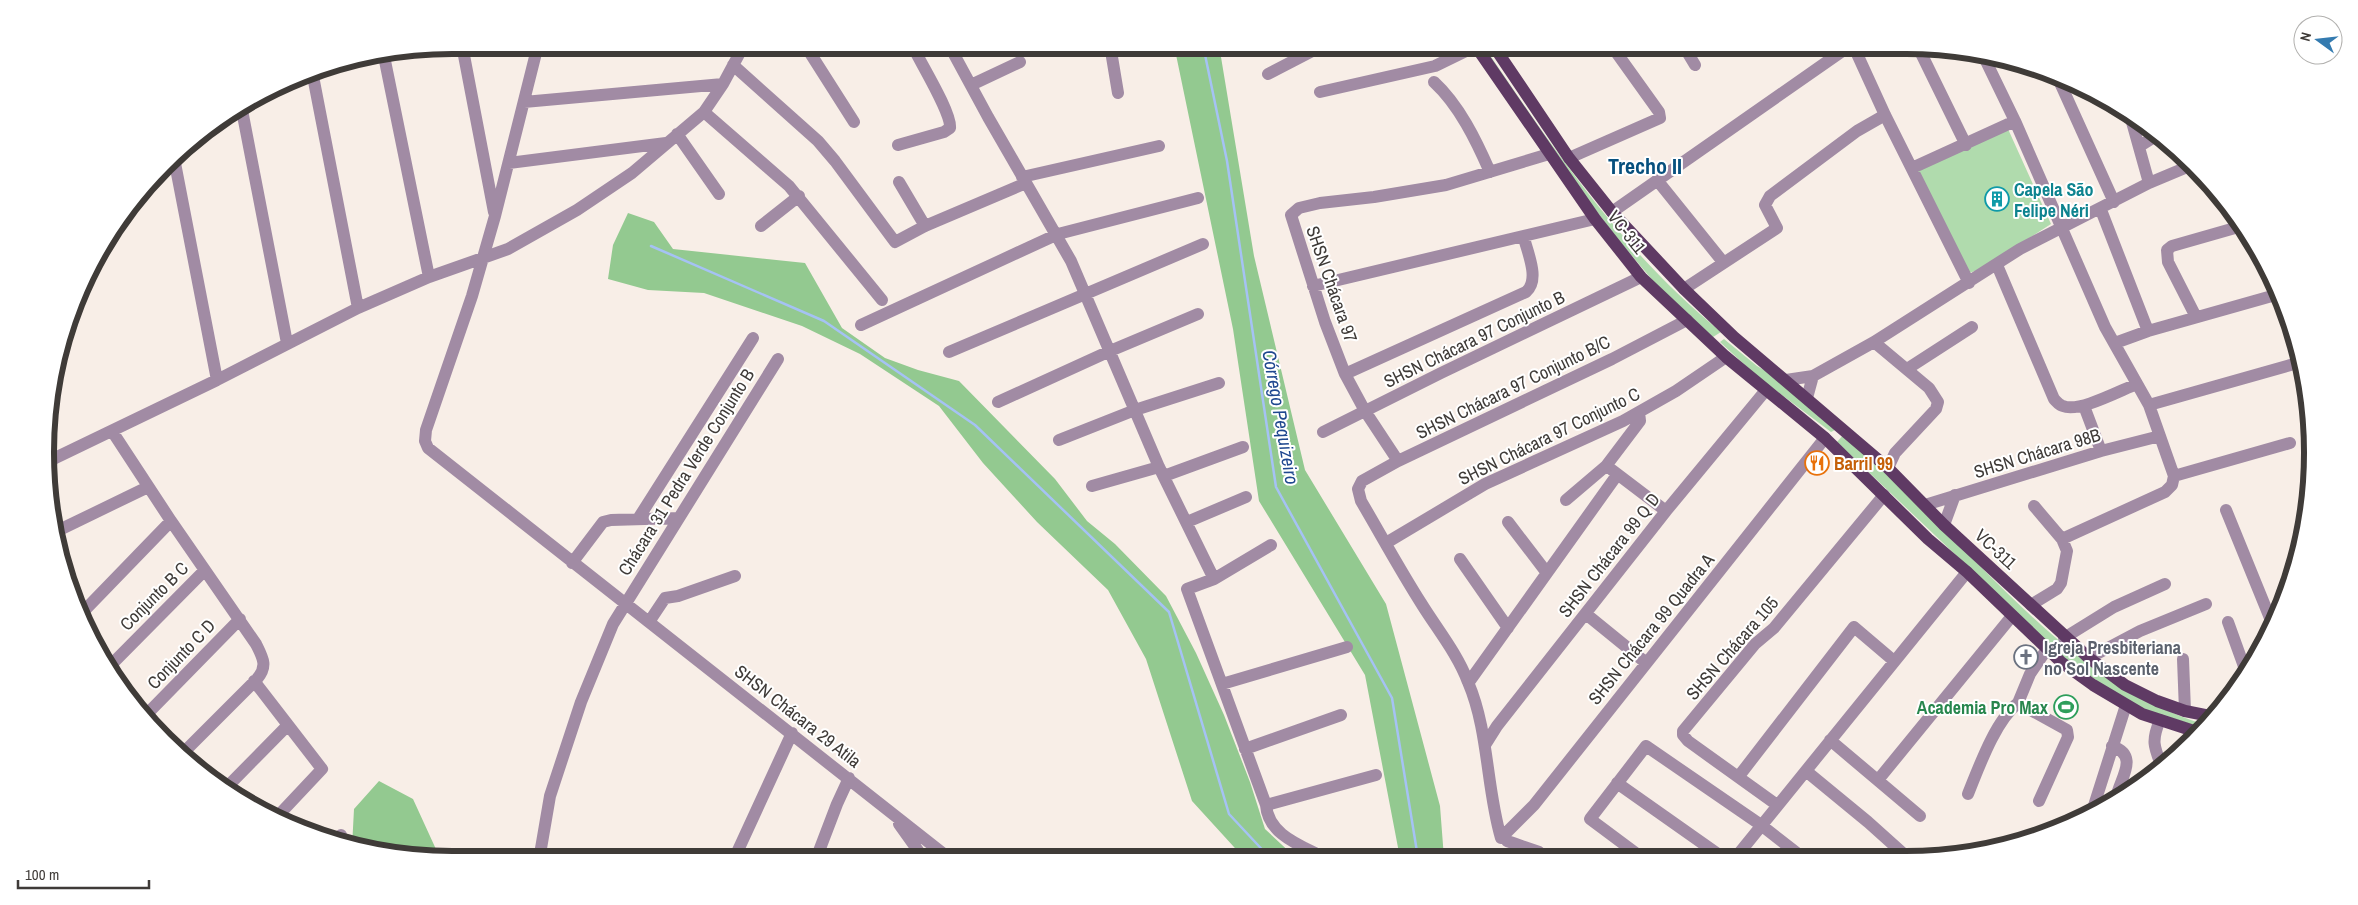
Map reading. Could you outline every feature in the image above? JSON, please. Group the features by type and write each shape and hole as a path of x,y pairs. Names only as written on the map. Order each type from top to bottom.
{"main road":[{"name":"VC-311","path":"1481,54 1595,219 1641,277 1721,352 1825,438 1928,539 1967,572 2062,662 2126,705 2160,720 2191,730"},
{"name":"VC-311","path":"1502,54 1569,158 1612,212 1684,289 1734,337 1876,457 1944,525 2064,638 2125,685 2185,711 2205,715"},
{"path":"1721,352 1717,342 1721,336 1728,334 1734,337"},
{"path":"1825,438 1836,438 1841,433 1838,424"},
{"path":"1992,597 1988,590 1990,580 1994,579 2013,589"}],"street":[{"path":"464,54 495,216"},
{"path":"482,257 495,216 537,54"},
{"path":"54,458 217,380 286,343 358,308 428,277 508,249 605,193 632,173 704,112 723,84 739,54"},
{"path":"811,54 854,122"},
{"path":"898,145 944,132 950,128 946,111 917,54"},
{"path":"954,54 1024,180 1058,234 1162,472 1214,579"},
{"path":"1112,54 1118,93"},
{"path":"1268,74 1307,54"},
{"path":"1320,92 1434,66 1459,54"},
{"path":"1569,158 1660,118 1659,112 1617,54"},
{"path":"1688,54 1695,65"},
{"path":"1612,212 1839,54"},
{"path":"1856,54 1969,283"},
{"path":"1922,55 1966,145"},
{"path":"385,59 428,277"},
{"path":"971,85 1020,62"},
{"path":"1986,62 2015,120 2105,327 2149,406 2174,476 2172,485 2165,492 2062,539"},
{"path":"733,65 818,141 895,242 1024,180 1159,146"},
{"path":"314,79 358,308"},
{"path":"1434,82 1446,94 1465,123 1490,172"},
{"path":"524,102 723,84"},
{"path":"2061,86 2114,202"},
{"path":"704,112 799,196 882,300"},
{"path":"243,114 286,343"},
{"path":"1684,289 1777,228 1765,205 1770,196 1857,131 1885,115"},
{"path":"1912,168 1966,145 2015,120"},
{"path":"2134,126 2149,183"},
{"path":"677,134 719,194"},
{"path":"2140,146 2151,139"},
{"path":"509,163 666,143"},
{"name":"SHSN Chácara 97","path":"1524,238 1533,277 1532,285 1526,292 1346,374 1313,286 1291,218 1294,210 1320,204 1446,185 1549,154"},
{"path":"176,167 217,380"},
{"path":"1783,378 1813,376 1874,342 2020,249 2101,210 2149,183 2184,168"},
{"path":"1657,180 1723,262"},
{"path":"899,182 925,226"},
{"path":"761,226 799,196"},
{"path":"861,325 1058,234 1198,198"},
{"path":"2101,210 2148,331"},
{"path":"1313,286 1524,238 1595,219"},
{"path":"2196,316 2168,262 2166,254 2172,246 2235,228"},
{"path":"950,352 1203,244"},
{"name":"SHSN Chácara 29 Atila","path":"482,257 472,296 426,430 425,441 428,448 940,851"},
{"path":"1997,265 2054,398 2063,407 2084,406 2137,384"},
{"name":"SHSN Chácara 97 Conjunto B","path":"1323,432 1641,277"},
{"path":"2115,343 2196,316 2272,296"},
{"path":"998,402 1110,351 1198,314"},
{"name":"SHSN Chácara 97 Conjunto B/C","path":"1386,543 1361,501 1358,489 1362,481 1612,359 1687,320"},
{"path":"1907,369 1972,327"},
{"path":"638,519 753,338"},
{"path":"1874,342 1928,388 1938,402 1936,409 1896,453 1888,468"},
{"name":"SHSN Chácara 97 Conjunto C","path":"1386,543 1485,484 1580,442 1676,391 1721,352"},
{"name":"Chácara 31 Pedra Verde Conjunto B","path":"624,603 778,359"},
{"path":"2149,406 2294,364"},
{"path":"1346,374 1365,411 1398,462"},
{"path":"1807,398 1813,376"},
{"path":"1059,440 1135,410 1219,383"},
{"name":"SHSN Chácara 99 Q D","path":"1485,745 1497,726 1666,511 1766,390"},
{"path":"2084,406 2101,451"},
{"path":"1566,500 1606,466 1640,420 1639,412"},
{"path":"112,431 171,521 240,619 264,660 258,677 187,749"},
{"name":"SHSN Chácara 98B","path":"1924,505 2101,451 2160,436"},
{"name":"SHSN Chácara 99 Quadra A","path":"1500,838 1534,805 1645,662 1825,438"},
{"path":"2174,476 2290,443"},
{"path":"1092,486 1162,472 1243,447"},
{"path":"1876,457 1896,453"},
{"path":"1606,466 1666,511"},
{"path":"1468,682 1617,474"},
{"path":"61,528 148,487"},
{"path":"1944,525 1955,495"},
{"name":"SHSN Chácara 105","path":"1777,805 1688,741 1683,735 1683,731 1755,644 1774,628 1884,496"},
{"path":"1187,522 1246,497"},
{"path":"2031,605 2057,589 2061,584 2066,551 2062,539 2034,506"},
{"path":"2226,510 2269,616"},
{"path":"572,563 603,522 678,518"},
{"path":"86,609 171,521"},
{"path":"1508,522 1547,573"},
{"path":"1386,543 1455,656 1468,682 1485,745 1493,812 1500,838 1536,851"},
{"path":"1271,545 1214,579 1187,589 1266,805 1268,819 1281,834 1312,851"},
{"path":"1460,559 1508,628"},
{"name":"Conjunto B C","path":"114,662 205,570"},
{"path":"1741,851 1967,572"},
{"path":"649,622 665,598 678,596 735,576"},
{"path":"2064,638 2114,607 2166,584"},
{"path":"541,851 550,796 561,762 592,672 624,603"},
{"path":"2089,658 2140,631 2206,604"},
{"path":"1586,614 1645,662"},
{"path":"1878,780 2012,616"},
{"name":"Conjunto C D","path":"150,711 240,619"},
{"path":"2228,622 2243,664"},
{"path":"1739,776 1854,627 1894,661"},
{"path":"1222,684 1346,647"},
{"path":"1968,794 1989,746 2010,710 2018,703 2030,674 2047,649"},
{"path":"2183,658 2185,711"},
{"path":"258,677 288,725 322,769 281,812"},
{"path":"2172,706 2183,697"},
{"path":"2018,703 2067,730 2068,737 2039,802"},
{"path":"2095,803 2126,705"},
{"path":"1245,748 1341,715"},
{"path":"2159,759 2154,745 2154,734 2160,720"},
{"path":"230,784 288,725"},
{"path":"738,851 792,733"},
{"path":"1830,740 1920,816"},
{"path":"1633,851 1590,819 1646,746 1761,825 1794,851"},
{"path":"2112,746 2122,750 2127,757 2127,765 2119,789"},
{"path":"1806,771 1900,851"},
{"path":"1266,805 1376,775"},
{"path":"819,851 836,804 849,778"},
{"path":"1617,783 1713,851"},
{"path":"888,810 918,851"},
{"path":"1513,844 1514,851"}],"green space":[{"path":"1176,54 1220,54 1254,256 1305,470 1386,604 1440,806 1443,851 1399,851 1365,675 1259,501 1233,329"},
{"path":"1486,54 1489,54 1563,161 1620,232 1684,300 1721,332 1713,337 1666,296 1616,237 1555,156"},
{"path":"2008,129 2051,224 1981,269 1966,274 1918,171"},
{"path":"628,213 654,222 673,249 805,263 842,328 885,358 918,370 959,381 1055,479 1087,521 1115,544 1166,596 1196,653 1224,715 1250,782 1265,829 1289,851 1238,851 1192,801 1146,659 1108,590 1037,522 983,463 939,406 860,354 802,326 704,293 648,290 608,279 613,245"},
{"path":"1724,339 1757,366 1771,374 1835,430 1831,432 1758,377 1720,342"},
{"path":"1844,434 1938,523 2027,612 2092,666 2127,690 2164,709 2198,722 2195,725 2133,706 2063,657 1837,442"},
{"path":"379,781 413,799 437,850 400,848 352,839 354,809"}],"water":[{"path":"1386,849 1390,851 1360,851"}],"waterway":[{"name":"Córrego Pequizeiro","path":"1205,54 1227,161 1276,487 1392,698 1417,851"},
{"path":"651,246 824,321 975,425 1169,612 1229,814 1263,851"}],"place":[{"name":"Capela São Felipe Néri","path":"1997,199"},
{"name":"Barril 99","path":"1817,463"},
{"name":"Igreja Presbiteriana no Sol Nascente","path":"2026,657"},
{"name":"Academia Pro Max","path":"2066,707"}],"district":[{"name":"Trecho II","path":"1645,166"}]}
